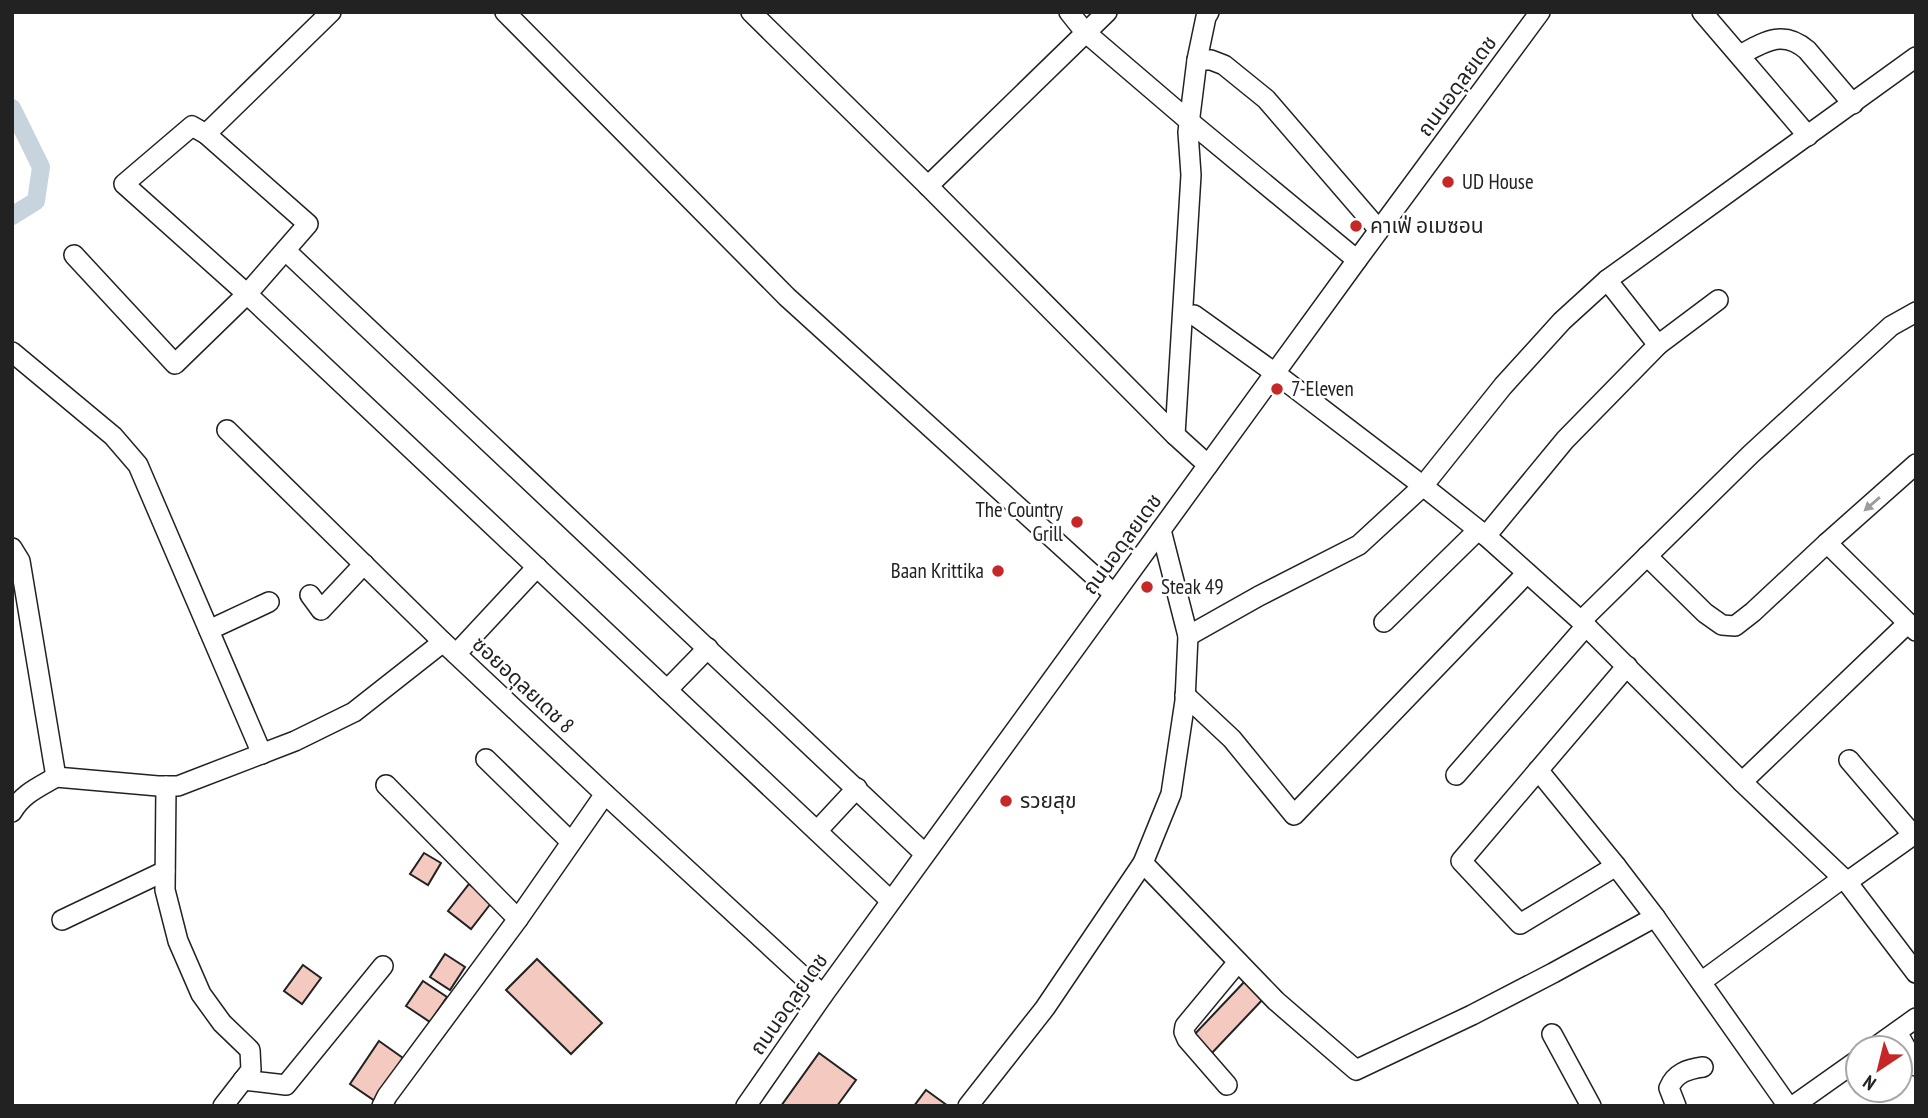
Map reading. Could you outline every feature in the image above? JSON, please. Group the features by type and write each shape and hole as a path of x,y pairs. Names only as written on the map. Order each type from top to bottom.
{"street":[{"path":"206,134 331,12"},
{"path":"505,12 788,297 1114,594"},
{"path":"751,12 1208,465"},
{"path":"1069,12 1085,32 1357,260"},
{"path":"928,187 1107,12"},
{"path":"1175,435 1191,175 1188,132 1197,60 1209,12"},
{"name":"ถนนอดุลยเดช","path":"746,1106 925,853 1540,12"},
{"path":"1702,12 1808,136"},
{"path":"1740,55 1762,43 1790,38 1807,50 1853,104"},
{"path":"1197,60 1211,60 1224,65 1266,99 1379,230"},
{"path":"1188,636 1359,545 1423,486 1503,386 1562,321 1607,280 1853,104 1914,65"},
{"path":"74,255 175,364 247,294 308,224 206,134 192,126 124,184 247,294 891,901"},
{"path":"286,251 925,853"},
{"path":"1607,280 1658,345"},
{"path":"1384,622 1482,533 1565,440 1658,345 1718,300"},
{"path":"1456,775 1584,623 1647,556 1751,454 1891,326 1916,312"},
{"path":"1194,315 1423,486 1482,533 1584,623 1742,782 1845,880 1916,972"},
{"path":"12,352 113,436 138,465 262,754"},
{"path":"227,430 450,648 537,567"},
{"path":"1647,556 1705,613 1722,625 1735,626 1754,612 1916,464"},
{"path":"968,1106 1045,1008 1143,863 1171,794 1185,695 1188,636 1161,530"},
{"path":"1742,782 1912,627 1827,543"},
{"path":"12,548 20,561 56,777 26,795 12,811"},
{"path":"310,595 321,610 363,564"},
{"path":"1185,695 1232,739 1294,815 1527,573"},
{"path":"209,631 269,602"},
{"name":"ซอยอดุลยเดช 8","path":"56,777 178,786 295,741 354,712 450,648 823,995"},
{"path":"667,690 708,648"},
{"path":"1616,866 1520,924 1461,861 1627,666"},
{"path":"486,759 571,842"},
{"path":"1701,982 1914,834 1849,760"},
{"path":"1538,770 1656,917 1788,1106"},
{"path":"386,785 518,919"},
{"path":"166,786 165,890 178,942 201,994 222,1023 250,1050 250,1070 223,1106"},
{"path":"817,831 857,788"},
{"path":"382,1106 605,794"},
{"path":"1143,863 1276,1000 1356,1070 1472,1015 1656,917"},
{"path":"62,920 166,871"},
{"path":"1227,1086 1184,1032 1185,1026 1238,962"},
{"path":"243,1080 286,1085 383,966"},
{"path":"1893,1034 1916,1018"},
{"path":"1897,1031 1916,1066"},
{"path":"1552,1034 1591,1106"},
{"path":"1676,1106 1669,1088 1671,1081 1679,1074 1703,1067"},
{"path":"1793,1106 1844,1070"}],"building":[{"path":"424,853 441,863 428,885 410,874"},
{"path":"469,884 492,902 471,929 448,911"},
{"path":"445,954 465,967 450,990 430,977"},
{"path":"537,959 602,1023 571,1054 506,990"},
{"path":"303,965 321,978 302,1004 284,991"},
{"path":"1247,979 1266,996 1210,1055 1192,1037"},
{"path":"423,981 447,997 430,1022 406,1006"},
{"path":"379,1041 403,1058 375,1101 350,1084"},
{"path":"819,1053 856,1080 837,1106 781,1106"},
{"path":"926,1090 948,1106 914,1106"}],"waterway":[{"path":"12,108 41,167 36,201 12,216"}],"place":[{"name":"UD House","path":"1448,182"},
{"name":"คาเฟ่ อเมซอน","path":"1356,226"},
{"name":"7-Eleven","path":"1277,389"},
{"name":"The Country Grill","path":"1077,522"},
{"name":"Baan Krittika","path":"998,571"},
{"name":"Steak 49","path":"1147,587"},
{"name":"รวยสุข","path":"1006,801"}]}
